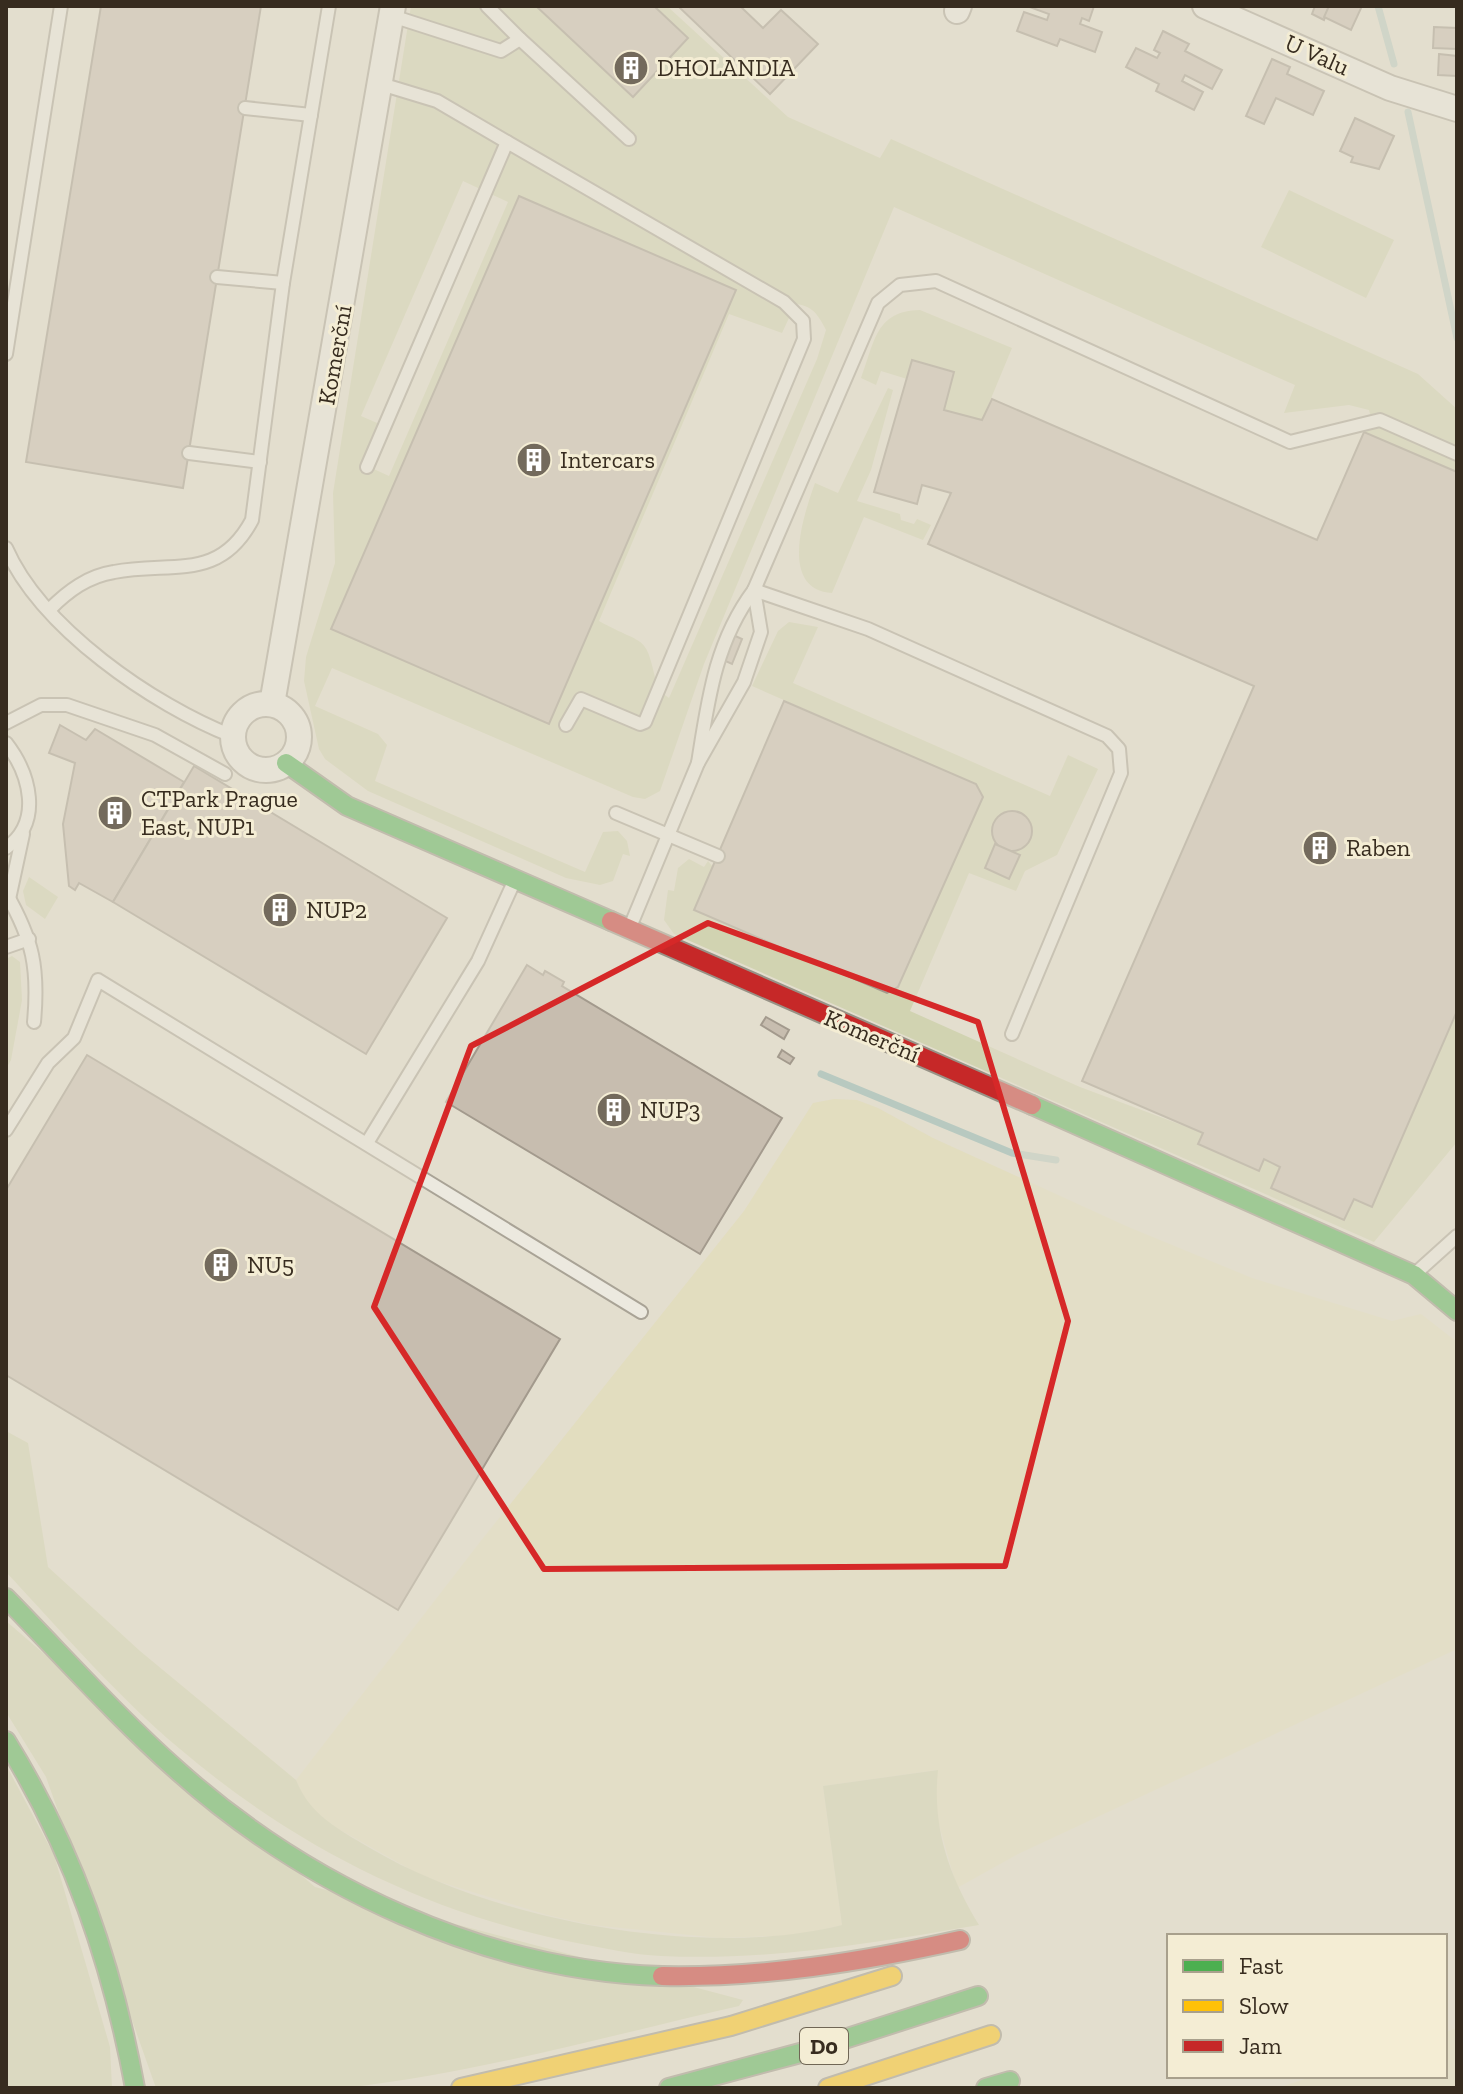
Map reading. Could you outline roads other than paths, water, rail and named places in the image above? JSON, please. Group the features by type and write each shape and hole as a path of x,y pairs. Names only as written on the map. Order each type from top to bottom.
{"main road":[{"name":"Komerční","path":"286,763 325,794 347,806 1339,1239 1414,1275 1457,1311"},
{"path":"6,1598 112,1709 182,1775 242,1822 344,1885 451,1933 584,1968 707,1977 822,1967 963,1945 822,2001 731,2026 461,2088"},
{"path":"6,1741 57,1830 81,1883 115,1986 135,2088"},
{"name":"D0","path":"669,2088 804,2052 978,1996"},
{"name":"D0","path":"828,2088 991,2035"},
{"path":"989,2088 1010,2081"}],"street":[{"name":"U Valu","path":"1215,8 1390,88 1457,109"},
{"name":"Komerční","path":"272,704 393,11"},
{"path":"272,704 282,708 296,723 298,745 286,763 266,770 256,768 239,756 232,736 238,717 245,711 272,704"}],"lane":[{"path":"6,354 61,6"},
{"path":"50,609 67,592 114,572 197,566 231,550 252,520 283,283 329,6"},
{"path":"487,6 629,139"},
{"path":"393,11 501,51 520,39"},
{"path":"381,84 437,101 791,307 803,321 804,339 645,722 640,724 581,699 566,725"},
{"path":"245,108 311,115"},
{"path":"367,467 507,142"},
{"path":"217,277 283,283"},
{"path":"698,763 714,668 733,618 754,590 878,303 900,285 936,281 1290,442 1380,420 1457,454"},
{"path":"189,453 260,462"},
{"path":"6,548 13,563 50,609 93,653 169,707 232,736"},
{"path":"629,930 698,763 744,682 761,632 754,590"},
{"path":"754,590 868,629 1107,736 1119,749 1121,773 1012,1034"},
{"path":"6,723 41,705 67,705 155,735 225,774"},
{"path":"6,743 18,759 28,789 29,817 8,896 29,939 37,982 34,1022"},
{"path":"616,813 718,856"},
{"path":"6,848 23,834"},
{"path":"367,1143 478,961 514,881"},
{"path":"6,947 29,939"},
{"path":"6,1130 48,1063 74,1038 98,980 641,1312"},
{"path":"1414,1275 1457,1236"}],"waterway":[{"path":"1378,6 1394,64"},
{"path":"1408,112 1457,338"},
{"path":"821,1074 1012,1153 1056,1160"}],"place":[{"name":"DHOLANDIA","path":"631,68"},
{"name":"Intercars","path":"534,460"},
{"name":"CTPark Prague East, NUP1","path":"115,813"},
{"name":"Raben","path":"1320,848"},
{"name":"NUP2","path":"280,910"},
{"name":"NUP3","path":"614,1110"},
{"name":"NU5","path":"221,1265"}]}
